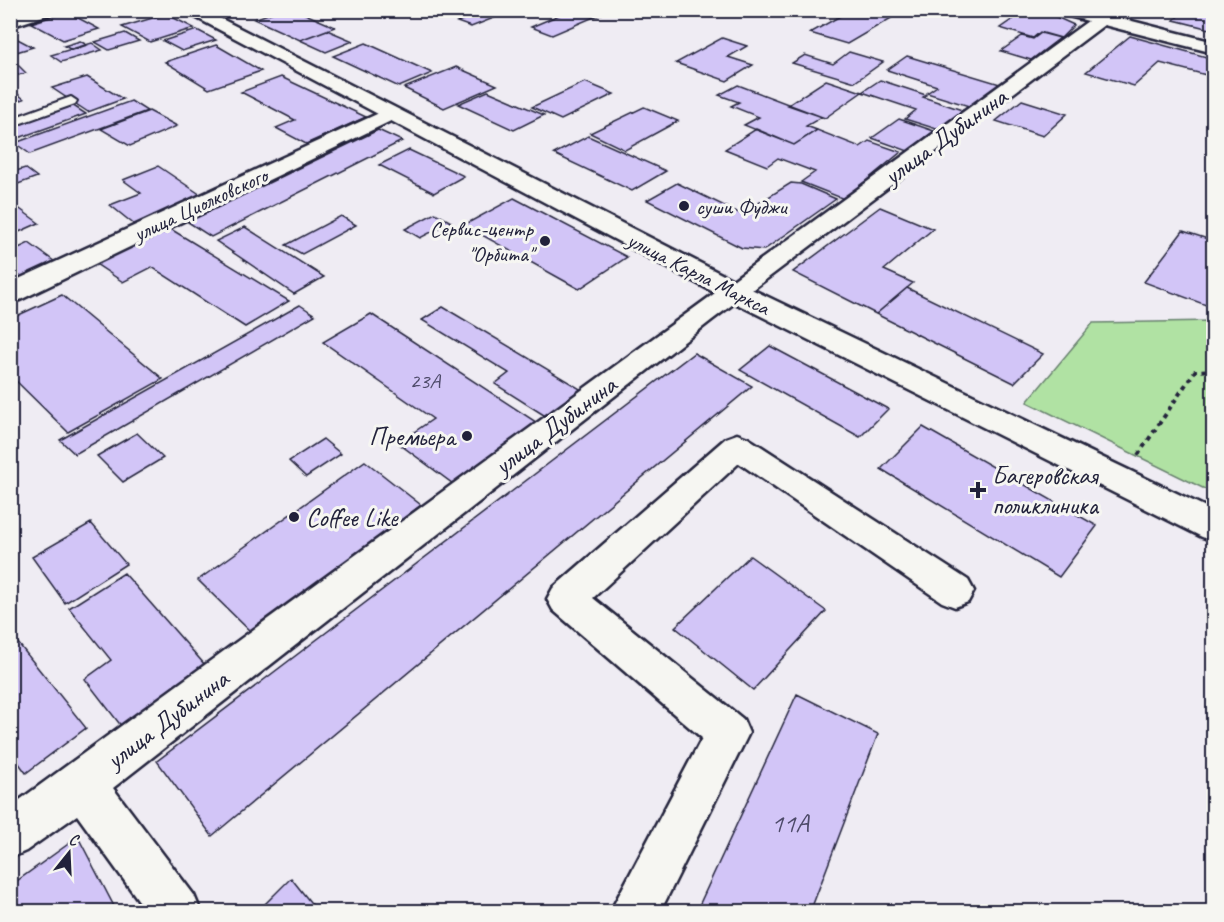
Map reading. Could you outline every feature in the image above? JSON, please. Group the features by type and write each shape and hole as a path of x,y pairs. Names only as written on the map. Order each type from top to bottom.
{"street":[{"path":"10,14 20,10"},
{"path":"10,22 44,10"},
{"name":"улица Карла Маркса","path":"190,10 733,291 1214,527"},
{"path":"1067,10 1214,48"},
{"name":"улица Дубинина","path":"10,834 82,784 733,291 1101,20"},
{"name":"улица Циолковского","path":"10,294 390,114"},
{"path":"634,912 728,733 566,599 737,446 955,591"},
{"path":"82,784 177,912"}],"lane":[{"path":"10,123 71,101"}],"path":[{"path":"1121,480 1195,371 1214,370"}],"green space":[{"path":"1213,321 1213,493 1027,402 1093,323"}],"building":[{"path":"105,10 142,10 121,17"},
{"path":"279,10 296,10 335,27 300,40 254,19"},
{"path":"487,10 514,10 471,27 457,22"},
{"path":"571,10 592,10 601,14 552,35 531,27"},
{"path":"851,10 905,10 847,44 810,33"},
{"path":"1026,10 1054,16 1074,25 1061,38 1040,32 1033,38 1000,28"},
{"path":"1185,10 1214,10 1214,30 1174,20"},
{"path":"67,12 99,29 63,40 31,23"},
{"path":"166,14 194,28 150,42 122,27"},
{"path":"197,30 216,40 182,51 163,41"},
{"path":"327,30 353,41 326,52 300,40"},
{"path":"125,33 139,41 109,50 95,42"},
{"path":"1041,33 1060,38 1031,60 1001,51 1022,36 1033,39"},
{"path":"10,35 33,47 10,54"},
{"path":"1130,36 1214,59 1214,77 1160,63 1134,86 1086,72"},
{"path":"722,38 747,46 728,57 753,65 727,81 676,63"},
{"path":"80,41 87,45 72,50 64,46"},
{"path":"92,43 102,50 61,62 51,55"},
{"path":"366,43 432,73 399,87 333,56"},
{"path":"216,45 261,71 209,89 165,62"},
{"path":"849,52 883,62 855,82 792,63 805,55 833,64"},
{"path":"907,56 1000,84 972,107 927,93 937,86 887,70"},
{"path":"10,57 26,73 10,77"},
{"path":"456,67 497,85 444,108 404,88"},
{"path":"87,77 123,99 88,112 52,88"},
{"path":"281,77 366,117 306,144 276,128 295,120 241,92"},
{"path":"826,80 862,92 825,118 788,105"},
{"path":"880,80 971,113 946,132 905,119 916,110 862,92"},
{"path":"585,82 614,94 561,120 532,107"},
{"path":"738,85 822,117 806,126 817,130 794,145 744,125 759,117 731,106 739,102 719,95"},
{"path":"14,91 24,99 10,104 10,92"},
{"path":"488,91 544,115 514,130 458,104"},
{"path":"1022,100 1067,114 1043,136 996,121"},
{"path":"131,101 147,111 30,154 15,143"},
{"path":"72,105 86,114 10,141 10,127"},
{"path":"644,107 678,121 625,150 590,133"},
{"path":"149,111 177,126 130,146 101,129"},
{"path":"899,119 934,131 908,151 872,138"},
{"path":"756,129 794,145 817,130 860,147 869,141 901,152 844,199 801,182 815,172 778,158 767,166 725,149"},
{"path":"378,130 402,141 211,237 188,222"},
{"path":"588,136 666,171 632,191 554,154"},
{"path":"409,150 464,176 434,193 379,165"},
{"path":"158,166 204,197 136,226 110,205 141,193 123,180"},
{"path":"25,168 37,177 10,187 10,173"},
{"path":"677,183 741,214 791,183 801,184 836,199 764,250 742,248 647,200"},
{"name":"Сервис-центр \"Орбита\"","path":"514,198 627,257 579,289 464,225"},
{"path":"13,204 39,223 10,236 10,205"},
{"path":"880,207 933,229 884,270 913,283 876,314 793,272"},
{"path":"435,213 451,222 420,238 405,229"},
{"path":"341,216 356,225 302,254 286,245"},
{"path":"245,227 324,277 294,294 216,241"},
{"path":"169,228 289,301 245,327 152,267 123,282 96,264"},
{"path":"1183,231 1214,241 1214,308 1144,282"},
{"path":"29,243 58,264 10,287 10,252"},
{"path":"907,288 1043,354 1014,383 876,314"},
{"path":"62,295 163,379 68,432 10,375 10,319"},
{"path":"300,305 315,315 75,454 60,440"},
{"path":"443,307 582,390 547,417 495,384 509,373 422,320"},
{"path":"371,314 539,424 456,486 398,443 433,419 323,342"},
{"path":"770,346 888,409 860,437 740,370"},
{"path":"694,353 752,386 212,836 157,761"},
{"path":"923,427 1097,526 1059,577 881,469"},
{"path":"137,433 163,458 123,482 97,456"},
{"path":"323,439 341,454 306,477 289,461"},
{"path":"365,461 421,505 253,634 198,580"},
{"path":"91,523 126,564 65,603 32,557"},
{"path":"750,556 826,611 753,690 675,627"},
{"path":"124,573 205,665 122,727 85,679 111,660 69,608"},
{"path":"10,633 86,728 26,773 10,751"},
{"path":"797,694 878,734 810,912 696,912"},
{"path":"78,837 117,912 10,912 10,886"},
{"path":"291,878 318,912 257,912"}],"place":[{"name":"суши Фуджи","path":"684,206"},
{"name":"Сервис-центр \"Орбита\"","path":"545,241"},
{"name":"Премьера","path":"467,436"},
{"name":"Багеровская поликлиника","path":"978,490"},
{"name":"Coffee Like","path":"294,517"}]}
